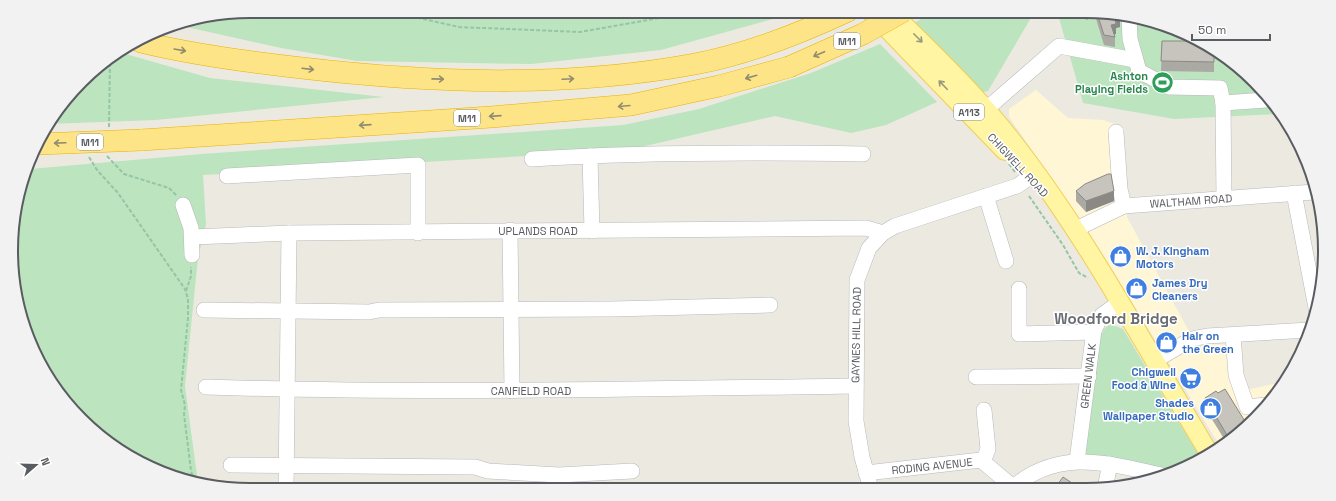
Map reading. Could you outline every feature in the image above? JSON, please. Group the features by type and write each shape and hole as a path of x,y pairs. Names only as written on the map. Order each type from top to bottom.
{"highway":[{"name":"M11","path":"146,43 251,62 348,74 434,79 540,80 624,75 696,64 747,51 785,38 832,18"},
{"name":"M11","path":"44,144 141,140 490,117 631,105 719,86 789,67 863,34 892,18"}],"main road":[{"name":"CHIGWELL ROAD","path":"877,18 999,145 1034,176"},
{"name":"CHIGWELL ROAD","path":"897,18 985,110 1015,144 1034,176 1070,223 1120,302 1207,449"}],"street":[{"path":"1129,22 1130,39 1138,71 1169,87 1220,88 1222,103 1224,199"},
{"path":"999,145 997,131 982,113 1059,46 1135,60"},
{"path":"1222,103 1263,100"},
{"path":"1116,132 1120,189 1124,206"},
{"path":"532,159 713,152 863,154"},
{"path":"590,156 592,231"},
{"path":"227,176 418,165 418,233"},
{"name":"GAYNES HILL ROAD","path":"869,483 856,421 857,280 869,248 883,233 895,226 1017,186 1034,176"},
{"name":"WALTHAM ROAD","path":"1070,223 1124,206 1311,192"},
{"path":"1294,193 1314,297"},
{"path":"986,196 1006,261"},
{"path":"184,209 193,237 192,255"},
{"name":"UPLANDS ROAD","path":"193,237 288,233 418,233 510,230 592,231 866,228 883,233"},
{"path":"510,230 512,391"},
{"path":"286,483 288,233"},
{"path":"1019,289 1019,334 1094,332"},
{"name":"GREEN WALK","path":"1077,461 1094,332 1102,315 1120,302"},
{"path":"204,310 369,312 379,310 612,309 770,305"},
{"path":"1154,361 1192,339 1304,330"},
{"path":"1233,335 1236,375 1248,407 1258,406"},
{"path":"976,377 1089,376"},
{"name":"CANFIELD ROAD","path":"206,387 287,390 512,391 856,386"},
{"path":"983,462 988,449 984,410"},
{"name":"RODING AVENUE","path":"866,473 981,460 1006,483"},
{"path":"1020,483 1045,467 1077,461 1110,464 1152,473"},
{"path":"1106,482 1110,464"},
{"path":"231,465 475,467 488,471 558,475 632,471"}],"path":[{"path":"419,18 459,27 580,32 659,18"},
{"path":"110,65 108,120 110,134"},
{"path":"88,155 97,170 118,193 186,293 188,299 188,318 181,390 185,405 184,414 192,476"},
{"path":"112,155 113,162 124,174 170,188 184,209"},
{"path":"1029,196 1064,245 1079,273 1091,279"},
{"path":"186,293 191,276 192,255"}],"shaded area":[{"path":"1036,90 1068,118 1103,120 1121,126 1127,217 1198,348 1209,344 1240,345 1246,390 1277,383 1250,415 1218,442 1092,237 1009,117 1009,109"}],"green space":[{"path":"235,18 777,18 661,50 531,64 357,61 281,48 186,27 205,22"},
{"path":"923,18 1031,18 988,91 979,93 914,23"},
{"name":"Ashton Playing Fields","path":"1059,18 1101,18 1131,22 1160,30 1188,42 1215,57 1239,76 1250,86 1274,114 1174,119 1083,103"},
{"path":"880,44 937,102 886,125 851,133 775,116 628,150 203,175 206,224 198,258 185,386 197,477 176,471 134,452 121,444 97,425 76,404 57,380 42,353 30,325 22,296 18,266 18,235 22,205 33,169 201,154 623,125 699,109 811,73"},
{"path":"126,54 210,78 384,97 156,120 55,124 86,86"},
{"path":"1110,324 1123,329 1198,454 1159,471 1086,456 1083,448 1101,336 1104,329"}],"building":[{"path":"1099,18 1115,20 1116,24 1111,25 1115,37 1104,35"},
{"path":"1162,41 1186,41 1214,56 1214,62 1161,61"},
{"path":"1111,174 1114,191 1086,201 1076,191 1085,184"},
{"path":"1225,389 1244,420 1227,435 1205,398 1216,391 1218,393"},
{"path":"1063,477 1072,483 1059,483"}],"place":[{"name":"Ashton Playing Fields","path":"1163,82"},
{"name":"W. J. Kingham Motors","path":"1121,257"},
{"name":"James Dry Cleaners","path":"1137,289"},
{"name":"Hair on the Green","path":"1166,342"},
{"name":"Chigwell Food & Wine","path":"1191,378"},
{"name":"Shades Wallpaper Studio","path":"1210,409"}],"district":[{"name":"Woodford Bridge","path":"1116,318"}]}
